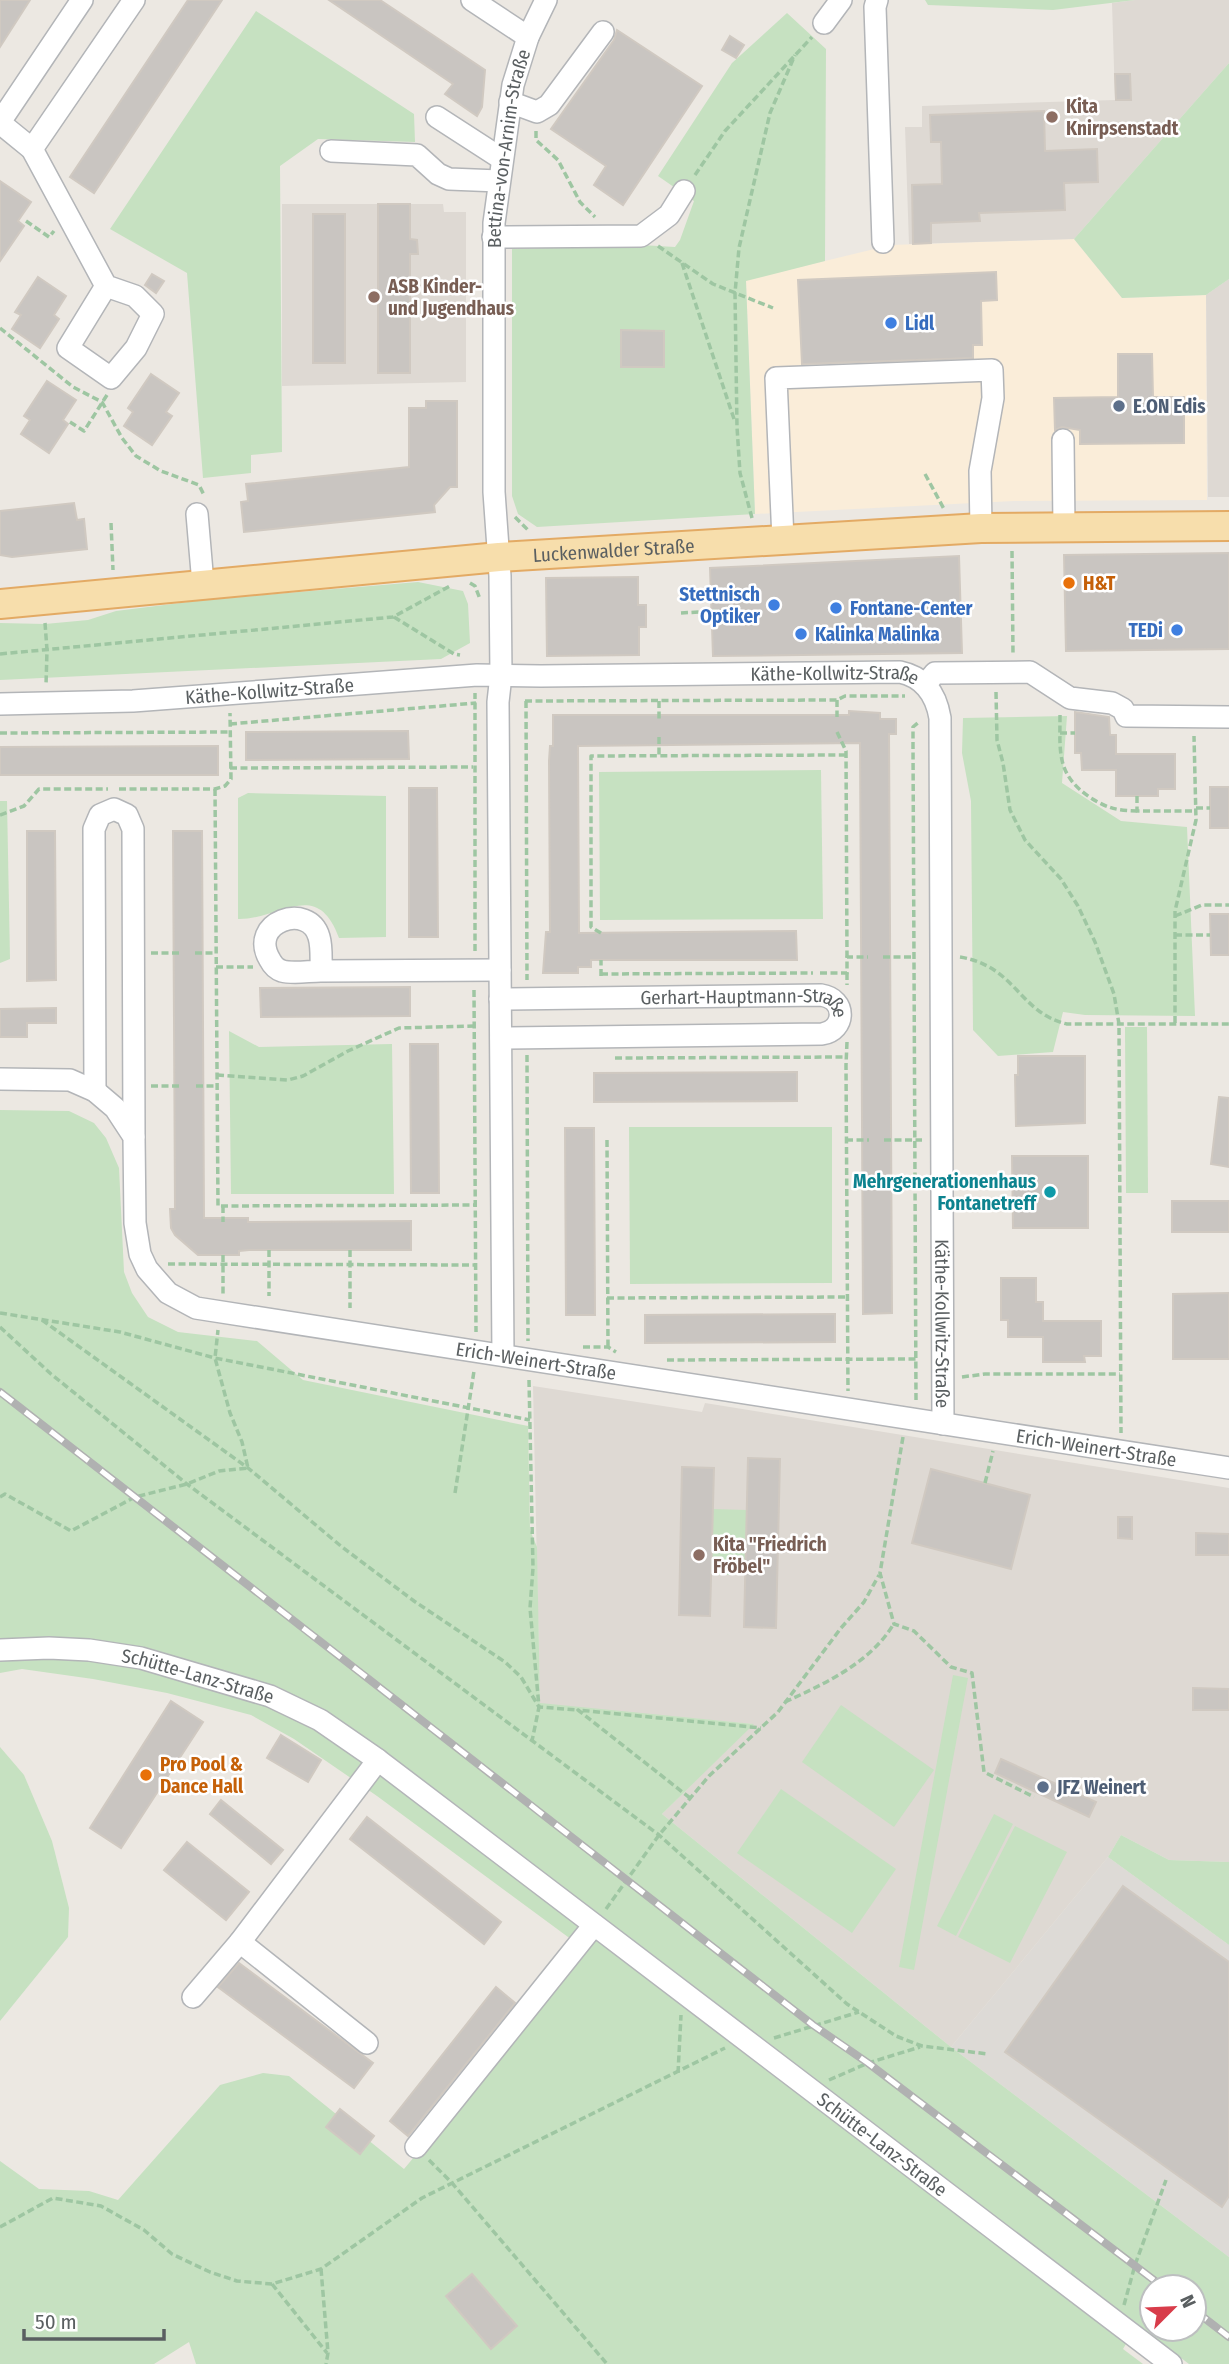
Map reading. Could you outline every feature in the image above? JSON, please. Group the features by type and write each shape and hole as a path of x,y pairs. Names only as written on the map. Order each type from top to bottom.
{"main road":[{"name":"Luckenwalder Straße","path":"0,604 203,584 463,569 783,540 968,529 1229,526"}],"street":[{"path":"82,0 0,122 32,149 106,286 135,296 153,314 136,348 111,378 68,348 106,286"},
{"path":"32,149 134,0"},
{"path":"472,0 528,37"},
{"name":"Bettina-von-Arnim-Straße","path":"500,566 494,492 493,237 510,102 517,68 546,0"},
{"path":"824,23 841,0"},
{"path":"877,0 883,242"},
{"path":"510,102 537,112 549,105 603,33"},
{"path":"437,117 502,159"},
{"path":"331,151 417,155 438,174 449,179 499,181"},
{"path":"493,237 641,236 669,215 684,191"},
{"path":"783,540 776,378 992,370 993,398 968,529"},
{"path":"1063,440 1064,527"},
{"path":"203,509 203,584"},
{"path":"500,566 501,675 498,702 503,1355"},
{"name":"Käthe-Kollwitz-Straße","path":"0,704 134,701 477,675 900,672 914,676 936,700 940,718 943,1424"},
{"path":"925,685 935,673 1030,672 1070,698 1118,705 1126,716 1229,716"},
{"name":"Erich-Weinert-Straße","path":"95,1091 94,829 100,815 114,809 127,815 132,821 133,829 136,1239 147,1269 168,1293 182,1302 196,1308 219,1312 528,1359 612,1362 848,1409 1229,1468"},
{"path":"321,971 319,936 306,921 286,918 277,922 265,938 268,957 275,967 282,971 321,971 500,970"},
{"name":"Gerhart-Hauptmann-Straße","path":"500,999 821,995 828,996 837,1003 841,1015 838,1026 833,1031 822,1034 501,1048"},
{"path":"0,1079 70,1080 95,1091 115,1108 134,1137"},
{"name":"Schütte-Lanz-Straße","path":"0,1650 89,1650 141,1658 270,1696 320,1720 378,1760 1171,2364"},
{"path":"193,1997 240,1942 378,1760"},
{"path":"416,2147 594,1924"},
{"path":"240,1942 367,2043"}],"path":[{"path":"684,191 726,131 824,23"},
{"path":"752,518 740,473 737,427 735,293 739,247 770,113 795,55"},
{"path":"537,112 536,140 558,160 580,202 614,236"},
{"path":"26,221 49,237 68,217"},
{"path":"641,236 713,284 773,308"},
{"path":"682,263 737,427"},
{"path":"0,328 73,387 102,402 135,456 161,471 199,485 203,509"},
{"path":"70,422 84,431 113,386 111,378"},
{"path":"925,474 968,529"},
{"path":"111,523 113,571"},
{"path":"1012,551 1005,672 997,740 1010,810 1025,840 1061,878 1078,906 1109,981 1119,1024 1121,1451"},
{"path":"0,654 393,617 463,569 500,566"},
{"path":"463,569 475,586 481,601"},
{"path":"43,600 47,650 45,733"},
{"path":"681,612 716,611"},
{"path":"393,617 454,654 464,656"},
{"path":"455,1493 476,1351 474,703 477,675"},
{"path":"230,724 498,702 837,700 845,696 916,696 925,685"},
{"path":"1059,691 1062,762 1074,785 1108,809 1137,811 1210,808"},
{"path":"0,815 24,806 39,789 215,789 228,783 230,693"},
{"path":"837,700 837,718"},
{"path":"526,701 527,987"},
{"path":"659,701 659,722"},
{"path":"614,1898 659,1835 709,1776 778,1712 841,1628 864,1602 880,1573 912,1419 916,1359 913,736 914,727 926,715"},
{"path":"1175,1024 1176,899 1196,810 1193,716"},
{"path":"0,733 230,732"},
{"path":"837,732 846,755 847,987"},
{"path":"1060,733 1075,733"},
{"path":"659,737 659,756"},
{"path":"601,933 592,927 590,756 846,755"},
{"path":"230,768 474,767"},
{"path":"215,789 218,1206 475,1205"},
{"path":"1137,796 1137,811"},
{"path":"1175,916 1202,905 1229,905"},
{"path":"1175,935 1210,934"},
{"path":"145,953 181,953"},
{"path":"195,953 216,953"},
{"path":"847,957 868,957"},
{"path":"883,957 914,957"},
{"path":"941,957 971,959 995,968 1042,1015 1054,1021 1080,1025 1229,1024"},
{"path":"601,960 601,986"},
{"path":"216,967 275,967"},
{"path":"601,974 847,973"},
{"path":"217,1075 288,1080 303,1076 348,1051 399,1028 474,1026"},
{"path":"847,1029 848,1409"},
{"path":"501,1048 527,1059 528,1359 533,1568 530,1608 539,1707 532,1741"},
{"path":"611,1058 848,1057"},
{"path":"146,1086 181,1086"},
{"path":"196,1086 217,1086"},
{"path":"607,1140 608,1346 612,1362"},
{"path":"846,1140 869,1140"},
{"path":"884,1140 942,1140"},
{"path":"223,1206 223,1222"},
{"path":"269,1250 269,1296"},
{"path":"350,1250 350,1308"},
{"path":"223,1255 223,1301 219,1312 215,1358 230,1413 243,1442 248,1468"},
{"path":"159,1265 475,1265"},
{"path":"607,1298 847,1297"},
{"path":"0,1313 120,1332 215,1358 530,1420"},
{"path":"42,1320 248,1468 342,1547 414,1601 505,1662 521,1677 539,1707"},
{"path":"0,1327 51,1374 187,1484 659,1835 847,2004 896,2036 922,2046 988,2054"},
{"path":"608,1346 612,1362"},
{"path":"666,1360 916,1359"},
{"path":"942,1377 985,1374 1121,1374"},
{"path":"985,1483 998,1432"},
{"path":"0,1497 5,1494 71,1531 135,1497 187,1484 219,1471 248,1468"},
{"path":"783,1703 827,1682 884,1640 894,1624 880,1573"},
{"path":"894,1624 914,1631 951,1667 972,1672 984,1772 1034,1797"},
{"path":"539,1707 761,1728"},
{"path":"578,1710 691,1798"},
{"path":"678,2073 682,1991"},
{"path":"0,2227 53,2198 101,2206 144,2230 172,2254 210,2272 237,2281 271,2284 321,2269 422,2198 678,2073 748,2041 859,2012"},
{"path":"809,2088 868,2063 922,2046"},
{"path":"416,2147 452,2183 607,2364"},
{"path":"1118,2324 1135,2265 1166,2180"},
{"path":"321,2269 328,2353 326,2364"},
{"path":"271,2284 328,2353"}],"shaded area":[{"name":"Kita Knirpsenstadt","path":"1135,0 1229,0 1229,63 1074,239 909,244 905,127 922,127 922,106 1115,100 1112,3"},
{"name":"ASB Kinder- und Jugendhaus","path":"282,204 443,204 444,212 466,212 466,382 282,386"},
{"path":"1074,239 1122,298 1206,295 1207,500 1014,501 755,514 746,280 891,245"},
{"path":"1229,279 1229,497 1208,497 1206,295"},
{"path":"533,1386 702,1412 705,1403 1229,1488 1229,1862 1169,1860 1121,1835 1108,1857 951,2047 662,1814 753,1724 540,1704"},
{"path":"1108,1857 1229,1945 1229,2257 951,2047"}],"green space":[{"path":"925,0 1135,0 1053,10 928,5"},
{"path":"256,11 414,114 415,142 318,139 280,166 282,452 251,455 251,473 203,478 187,273 110,229"},
{"path":"787,13 826,49 825,261 746,281 755,514 537,527 518,514 512,496 512,249 641,245 675,247 694,201 658,176 732,63"},
{"path":"1229,63 1229,279 1206,295 1122,298 1074,239"},
{"path":"418,582 463,591 468,604 470,643 441,659 0,680 0,623 45,624 88,620 116,611 204,600"},
{"path":"1067,716 1062,783 1121,821 1187,827 1195,1016 1085,1015 1063,1012 1053,1052 998,1056 973,1030 971,801 962,753 963,718"},
{"path":"821,770 823,919 600,920 599,772"},
{"path":"248,793 386,796 386,937 339,938 330,920 320,909 308,905 238,919 238,798"},
{"path":"0,801 7,801 10,959 0,963"},
{"path":"1125,1027 1147,1027 1148,1193 1126,1193"},
{"path":"229,1031 259,1047 392,1044 394,1194 231,1194"},
{"path":"0,1110 69,1111 94,1123 106,1138 119,1168 124,1272 132,1293 148,1317 178,1332 257,1341 303,1380 528,1426 530,1530 537,1547 540,1703 754,1724 662,1814 951,2047 1229,2257 1229,2364 1189,2364 1161,2343 1208,2343 1208,2273 1138,2273 1138,2326 1123,2349 1143,2364 196,2364 189,2342 154,2364 0,2364 0,2161 39,2189 89,2191 118,2200 220,2085 263,2073 289,2076 404,2169 587,1951 377,1796 294,1739 251,1715 167,1693 22,1669 0,1673"},
{"path":"629,1127 832,1127 832,1283 630,1284"},
{"path":"713,1509 747,1510 745,1575 711,1575"},
{"path":"953,1675 968,1678 914,1970 899,1967"},
{"path":"841,1705 934,1770 894,1827 802,1762"},
{"path":"0,1747 24,1775 52,1841 69,1908 68,1937 0,2021"},
{"path":"781,1789 896,1869 852,1933 737,1853"},
{"path":"994,1814 1013,1824 956,1936 937,1926"},
{"path":"1015,1826 1067,1852 1010,1963 958,1937"},
{"path":"1121,1835 1169,1860 1229,1862 1229,1945 1108,1857"}],"building":[{"path":"0,0 30,0 0,47"},
{"path":"188,0 222,0 94,193 70,177"},
{"path":"329,0 380,0 485,70 482,107 477,116 445,94 453,84"},
{"path":"617,30 702,86 623,205 594,185 606,166 551,129 614,40"},
{"path":"730,36 744,45 736,58 722,50"},
{"path":"1115,74 1130,74 1131,100 1116,100"},
{"path":"1044,111 1045,151 1097,149 1098,182 1064,183 1065,210 979,213 980,221 931,223 931,243 913,244 912,185 942,184 941,142 931,142 930,115"},
{"path":"0,181 31,202 18,221 24,226 0,261"},
{"path":"378,204 410,204 410,239 417,240 418,254 410,254 410,373 378,373"},
{"path":"313,214 345,214 345,363 313,363"},
{"name":"Lidl","path":"996,272 997,300 981,301 982,345 973,345 973,358 802,364 798,280"},
{"path":"152,274 164,281 156,293 145,285"},
{"path":"38,277 66,296 54,315 59,319 40,348 12,329 21,315 15,312"},
{"path":"621,330 664,331 664,367 621,367"},
{"name":"E.ON Edis","path":"1118,354 1152,354 1153,397 1184,397 1184,443 1080,444 1080,430 1062,427 1055,430 1054,398 1118,397"},
{"path":"151,374 179,393 166,412 172,416 152,445 124,426 133,412 128,408"},
{"path":"47,381 76,400 63,420 68,424 49,453 21,434 30,420 24,416"},
{"path":"426,401 457,401 457,487 450,487 434,505 435,512 244,532 241,502 248,501 246,484 409,467 409,408 426,408"},
{"path":"74,503 77,520 84,519 87,549 12,557 0,555 0,511"},
{"path":"1229,553 1229,649 1066,651 1064,555"},
{"name":"Fontane-Center","path":"959,556 962,653 713,656 710,568"},
{"path":"638,577 638,605 646,605 646,627 639,627 639,655 547,656 546,578"},
{"path":"849,711 880,713 880,719 896,719 896,734 889,734 892,1313 863,1314 860,743 578,746 579,933 796,931 797,960 591,960 591,967 578,967 578,973 543,973 546,932 550,932 549,761 550,746 553,746 553,715 849,715"},
{"path":"1075,712 1109,717 1110,735 1116,735 1116,754 1175,754 1175,789 1158,789 1158,796 1116,796 1116,770 1082,770 1081,753 1075,753"},
{"path":"408,731 409,759 246,760 246,732"},
{"path":"218,746 218,775 0,775 0,747"},
{"path":"1210,787 1229,787 1229,828 1210,828"},
{"path":"409,788 437,788 438,937 409,937"},
{"path":"27,831 55,831 56,980 27,981"},
{"path":"173,831 202,831 204,1218 248,1218 248,1222 411,1221 411,1250 249,1250 239,1251 239,1255 198,1255 175,1235 171,1228 170,1209 175,1209"},
{"path":"1210,914 1229,914 1229,955 1211,955"},
{"path":"410,987 410,1016 261,1017 260,988"},
{"path":"56,1008 56,1023 27,1023 27,1037 0,1037 0,1009"},
{"path":"410,1044 438,1044 439,1193 411,1193"},
{"path":"1018,1056 1085,1056 1085,1123 1016,1126 1015,1075 1018,1075"},
{"path":"797,1072 797,1101 594,1102 594,1073"},
{"path":"1219,1097 1229,1098 1229,1167 1211,1164"},
{"path":"565,1128 594,1128 595,1315 566,1315"},
{"name":"Mehrgenerationenhaus Fontanetreff","path":"1012,1156 1088,1156 1088,1228 1013,1228"},
{"path":"1172,1201 1229,1201 1229,1232 1172,1232"},
{"path":"1001,1278 1036,1278 1036,1302 1043,1302 1043,1321 1101,1321 1101,1356 1084,1356 1085,1362 1043,1362 1043,1337 1008,1337 1008,1320 1001,1320"},
{"path":"1229,1293 1229,1359 1173,1359 1173,1294"},
{"path":"835,1314 835,1342 645,1343 645,1315"},
{"path":"748,1458 780,1459 776,1628 744,1627"},
{"path":"682,1467 714,1468 710,1616 679,1615"},
{"path":"931,1469 1030,1495 1011,1569 912,1543"},
{"path":"1118,1517 1132,1517 1132,1539 1118,1538"},
{"path":"1196,1533 1229,1534 1229,1555 1196,1555"},
{"path":"1193,1688 1229,1689 1229,1710 1193,1710"},
{"name":"Pro Pool & Dance Hall","path":"171,1701 203,1722 121,1848 90,1828"},
{"path":"281,1735 321,1760 308,1782 267,1758"},
{"path":"1001,1759 1096,1802 1089,1817 995,1773"},
{"path":"221,1800 283,1850 271,1864 210,1814"},
{"path":"367,1817 501,1922 484,1944 350,1839"},
{"path":"187,1842 249,1892 226,1920 164,1870"},
{"path":"1123,1886 1229,1962 1229,2196 1222,2207 1005,2052"},
{"path":"239,1963 373,2063 354,2088 218,1987"},
{"path":"496,1987 515,2003 408,2136 390,2121"},
{"path":"340,2109 374,2136 360,2154 326,2127"},
{"path":"472,2274 517,2326 491,2349 446,2296"}],"railway":[{"path":"0,1392 813,2025 868,2063 1145,2273"},
{"path":"1208,2321 1229,2337"}],"place":[{"name":"Kita Knirpsenstadt","path":"1052,117"},
{"name":"ASB Kinder- und Jugendhaus","path":"374,297"},
{"name":"Lidl","path":"891,323"},
{"name":"E.ON Edis","path":"1119,406"},
{"name":"H&T","path":"1069,583"},
{"name":"Stettnisch Optiker","path":"774,605"},
{"name":"Fontane-Center","path":"836,608"},
{"name":"TEDi","path":"1177,630"},
{"name":"Kalinka Malinka","path":"801,634"},
{"name":"Mehrgenerationenhaus Fontanetreff","path":"1050,1192"},
{"name":"Kita \"Friedrich Fröbel\"","path":"699,1555"},
{"name":"Pro Pool & Dance Hall","path":"146,1775"},
{"name":"JFZ Weinert","path":"1043,1787"}]}
